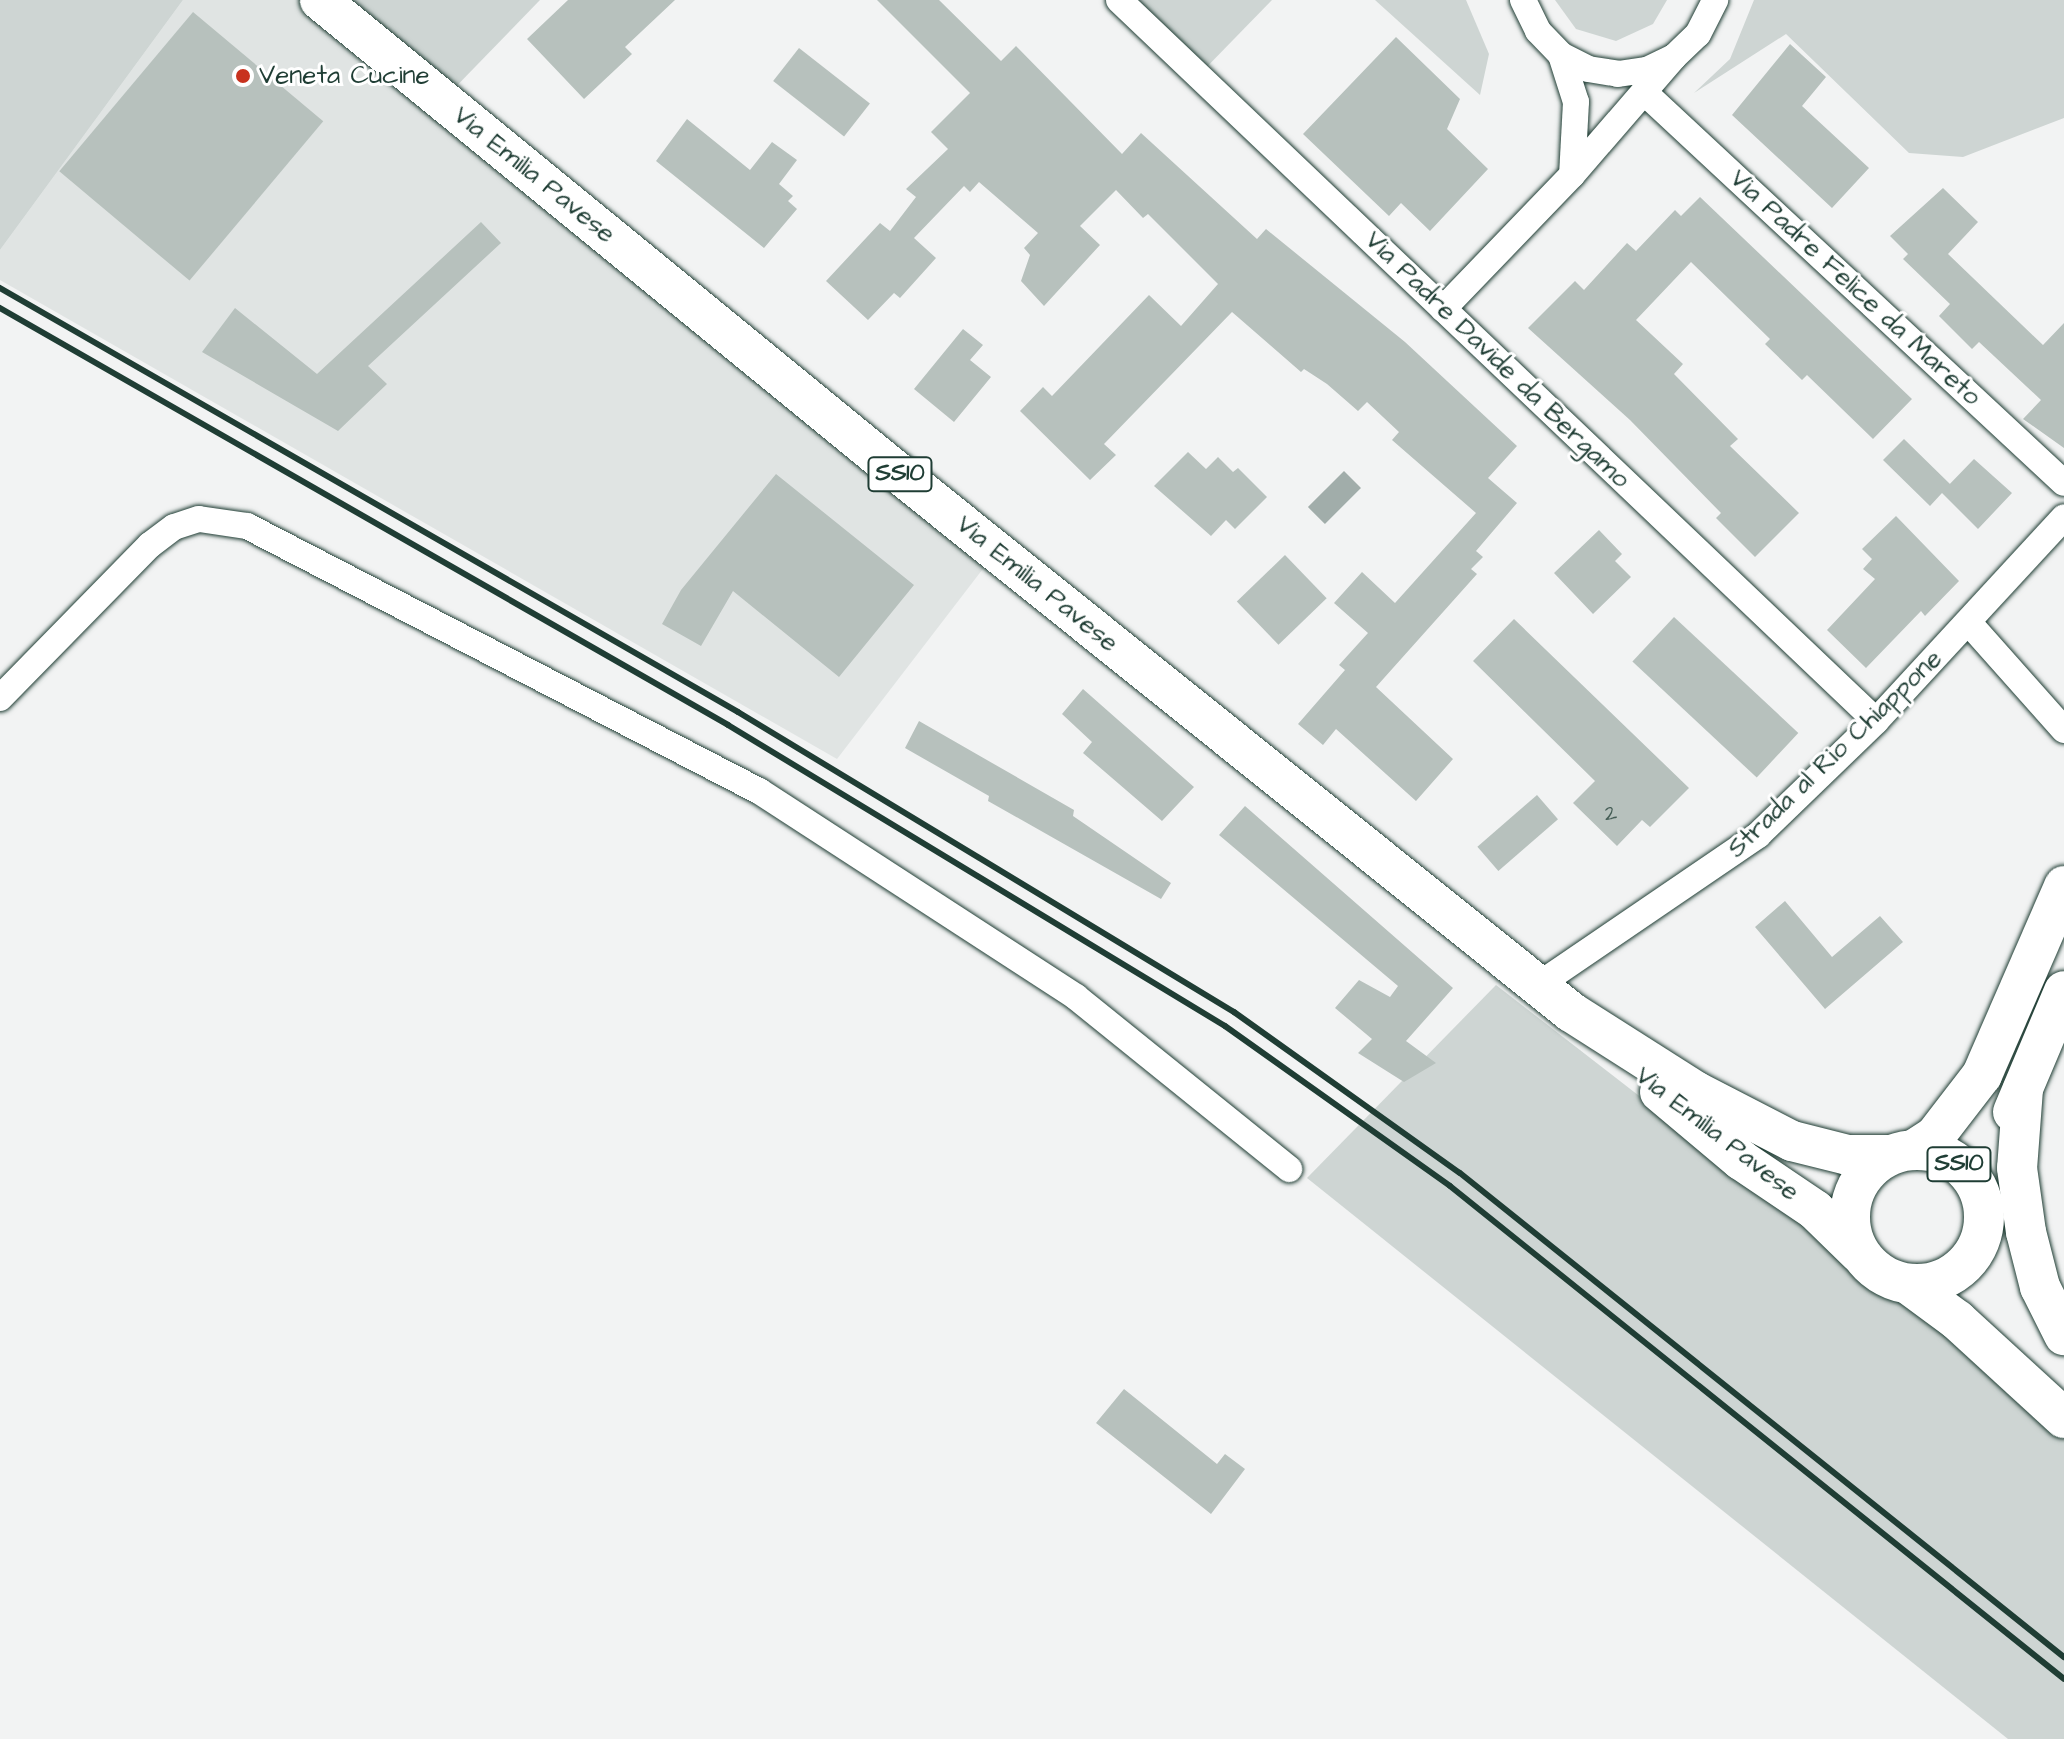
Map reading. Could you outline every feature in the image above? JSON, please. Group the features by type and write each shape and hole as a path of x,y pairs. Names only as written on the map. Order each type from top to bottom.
{"main road":[{"name":"Via Emilia Pavese","path":"320,0 1571,1012 1741,1160 1815,1210 1862,1256"},
{"path":"1901,1152 1935,1136 1982,1075 2064,886"},
{"path":"1982,1202 2023,1089 2064,991"},
{"name":"Via Emilia Pavese","path":"1571,1012 1695,1091 1792,1141 1848,1155 1901,1152"},
{"path":"2023,1089 2017,1168 2026,1232 2040,1287 2064,1335"},
{"name":"SS10","path":"2064,1361 2025,1303 1982,1202 1953,1159 1901,1152 1865,1174 1852,1200 1850,1229 1862,1256 1874,1270 1908,1284 1957,1320 2064,1418"},
{"name":"SS10","path":"1908,1284 1937,1281 1963,1267 1983,1234 1982,1202"}],"street":[{"name":"Via Padre Davide da Bergamo","path":"1119,0 1876,721"},
{"path":"1523,0 1538,31 1561,55 1588,69 1618,74 1647,70 1674,57"},
{"path":"1443,309 1572,175 1674,57 1698,34 1715,0"},
{"path":"1561,55 1578,123 1572,175"},
{"name":"Via Padre Felice da Mareto","path":"1645,93 2064,483"},
{"name":"Strada al Rio Chiappone","path":"1537,986 1758,835 1876,721 2064,517"},
{"path":"0,698 150,545 174,527 199,519 247,526 759,791 1076,997 1289,1169"},
{"path":"1969,623 2064,730"}],"shaded area":[{"path":"0,0 183,0 0,250"},
{"path":"183,0 316,0 992,557 837,759 0,280 0,250"},
{"path":"316,0 540,0 441,102"},
{"path":"1112,0 1272,0 1196,78"},
{"path":"1375,0 1466,0 1489,54 1480,95"},
{"path":"1555,0 1667,0 1653,24 1616,41 1576,29"},
{"path":"1754,0 2064,0 2064,118 1963,157 1909,153 1786,34 1694,93 1730,59"},
{"path":"1344,471 1361,488 1325,524 1308,507"},
{"path":"1496,985 2064,1425 2064,1739 2008,1739 1307,1178"}],"building":[{"path":"568,0 675,0 625,47 632,54 584,99 527,39"},
{"path":"877,0 939,0 1001,61 1016,46 1122,154 1141,133 1257,239 1266,229 1405,342 1517,446 1488,478 1517,503 1476,551 1483,557 1471,569 1477,574 1376,687 1453,759 1416,801 1336,729 1323,745 1298,724 1345,670 1339,665 1368,633 1334,603 1362,572 1395,603 1476,513 1392,440 1399,432 1367,402 1358,411 1327,384 1304,369 1301,372 1232,312 1104,444 1116,455 1090,480 1020,411 1043,387 1052,396 1149,295 1181,326 1218,284 1148,214 1143,218 1116,190 1080,226 1100,245 1044,306 1021,281 1030,255 1024,248 1038,233 979,182 970,192 964,186 914,238 936,258 900,298 894,293 868,320 826,281 880,223 890,231 916,197 906,189 948,149 931,132 970,93"},
{"path":"193,12 323,121 190,281 59,171"},
{"path":"1396,37 1460,99 1447,129 1488,169 1430,231 1401,203 1389,216 1303,134"},
{"path":"1790,44 1826,77 1802,106 1869,168 1832,208 1732,115"},
{"path":"799,48 870,103 844,137 773,81"},
{"path":"687,119 750,170 772,142 797,160 779,184 793,196 788,201 797,209 764,248 656,161"},
{"path":"1943,188 1978,222 1948,254 2043,345 2064,323 2064,448 2023,419 2041,400 1979,342 1972,349 1939,316 1950,304 1903,259 1908,254 1890,236"},
{"path":"1700,197 1912,399 1873,439 1807,375 1802,380 1765,344 1770,339 1691,262 1636,320 1683,364 1674,374 1738,439 1730,446 1799,513 1755,557 1716,518 1721,513 1630,420 1528,328 1575,281 1584,290 1627,243 1636,251 1675,210 1681,216"},
{"path":"481,222 501,243 368,366 387,384 338,431 202,352 235,308 317,374"},
{"path":"963,329 983,345 970,360 991,377 954,422 914,389"},
{"path":"1904,439 1950,484 1974,459 2012,493 1978,529 1942,493 1930,506 1883,460"},
{"path":"1188,452 1206,469 1218,457 1233,472 1238,468 1267,497 1235,529 1226,520 1211,536 1154,486"},
{"path":"776,474 914,585 839,677 733,591 701,646 662,624 681,590"},
{"path":"1896,516 1959,581 1925,616 1921,611 1866,668 1827,630 1875,579 1863,569 1872,559 1862,549"},
{"path":"1599,530 1622,554 1615,561 1631,577 1593,614 1554,573"},
{"path":"1285,555 1327,598 1278,645 1237,602"},
{"path":"1674,617 1798,733 1757,778 1632,662"},
{"path":"1514,619 1689,788 1650,827 1642,820 1617,846 1573,803 1595,781 1473,661"},
{"path":"1083,689 1194,787 1162,821 1083,753 1092,742 1062,714"},
{"path":"919,721 1074,810 1073,816 1171,883 1161,899 988,801 989,796 905,748"},
{"path":"1537,795 1558,819 1498,871 1477,847"},
{"path":"1245,806 1453,988 1406,1041 1436,1063 1404,1082 1358,1053 1372,1039 1335,1008 1359,980 1390,997 1398,986 1219,835"},
{"path":"1785,901 1832,957 1880,916 1903,942 1825,1009 1755,927"},
{"path":"1124,1389 1217,1464 1225,1454 1245,1469 1211,1514 1096,1423"}],"railway":[{"path":"0,288 738,712 1234,1012 1460,1173 2064,1657"},
{"path":"0,308 728,725 1225,1026 1450,1186 2064,1679"}],"place":[{"name":"Veneta Cucine","path":"243,76"}]}
